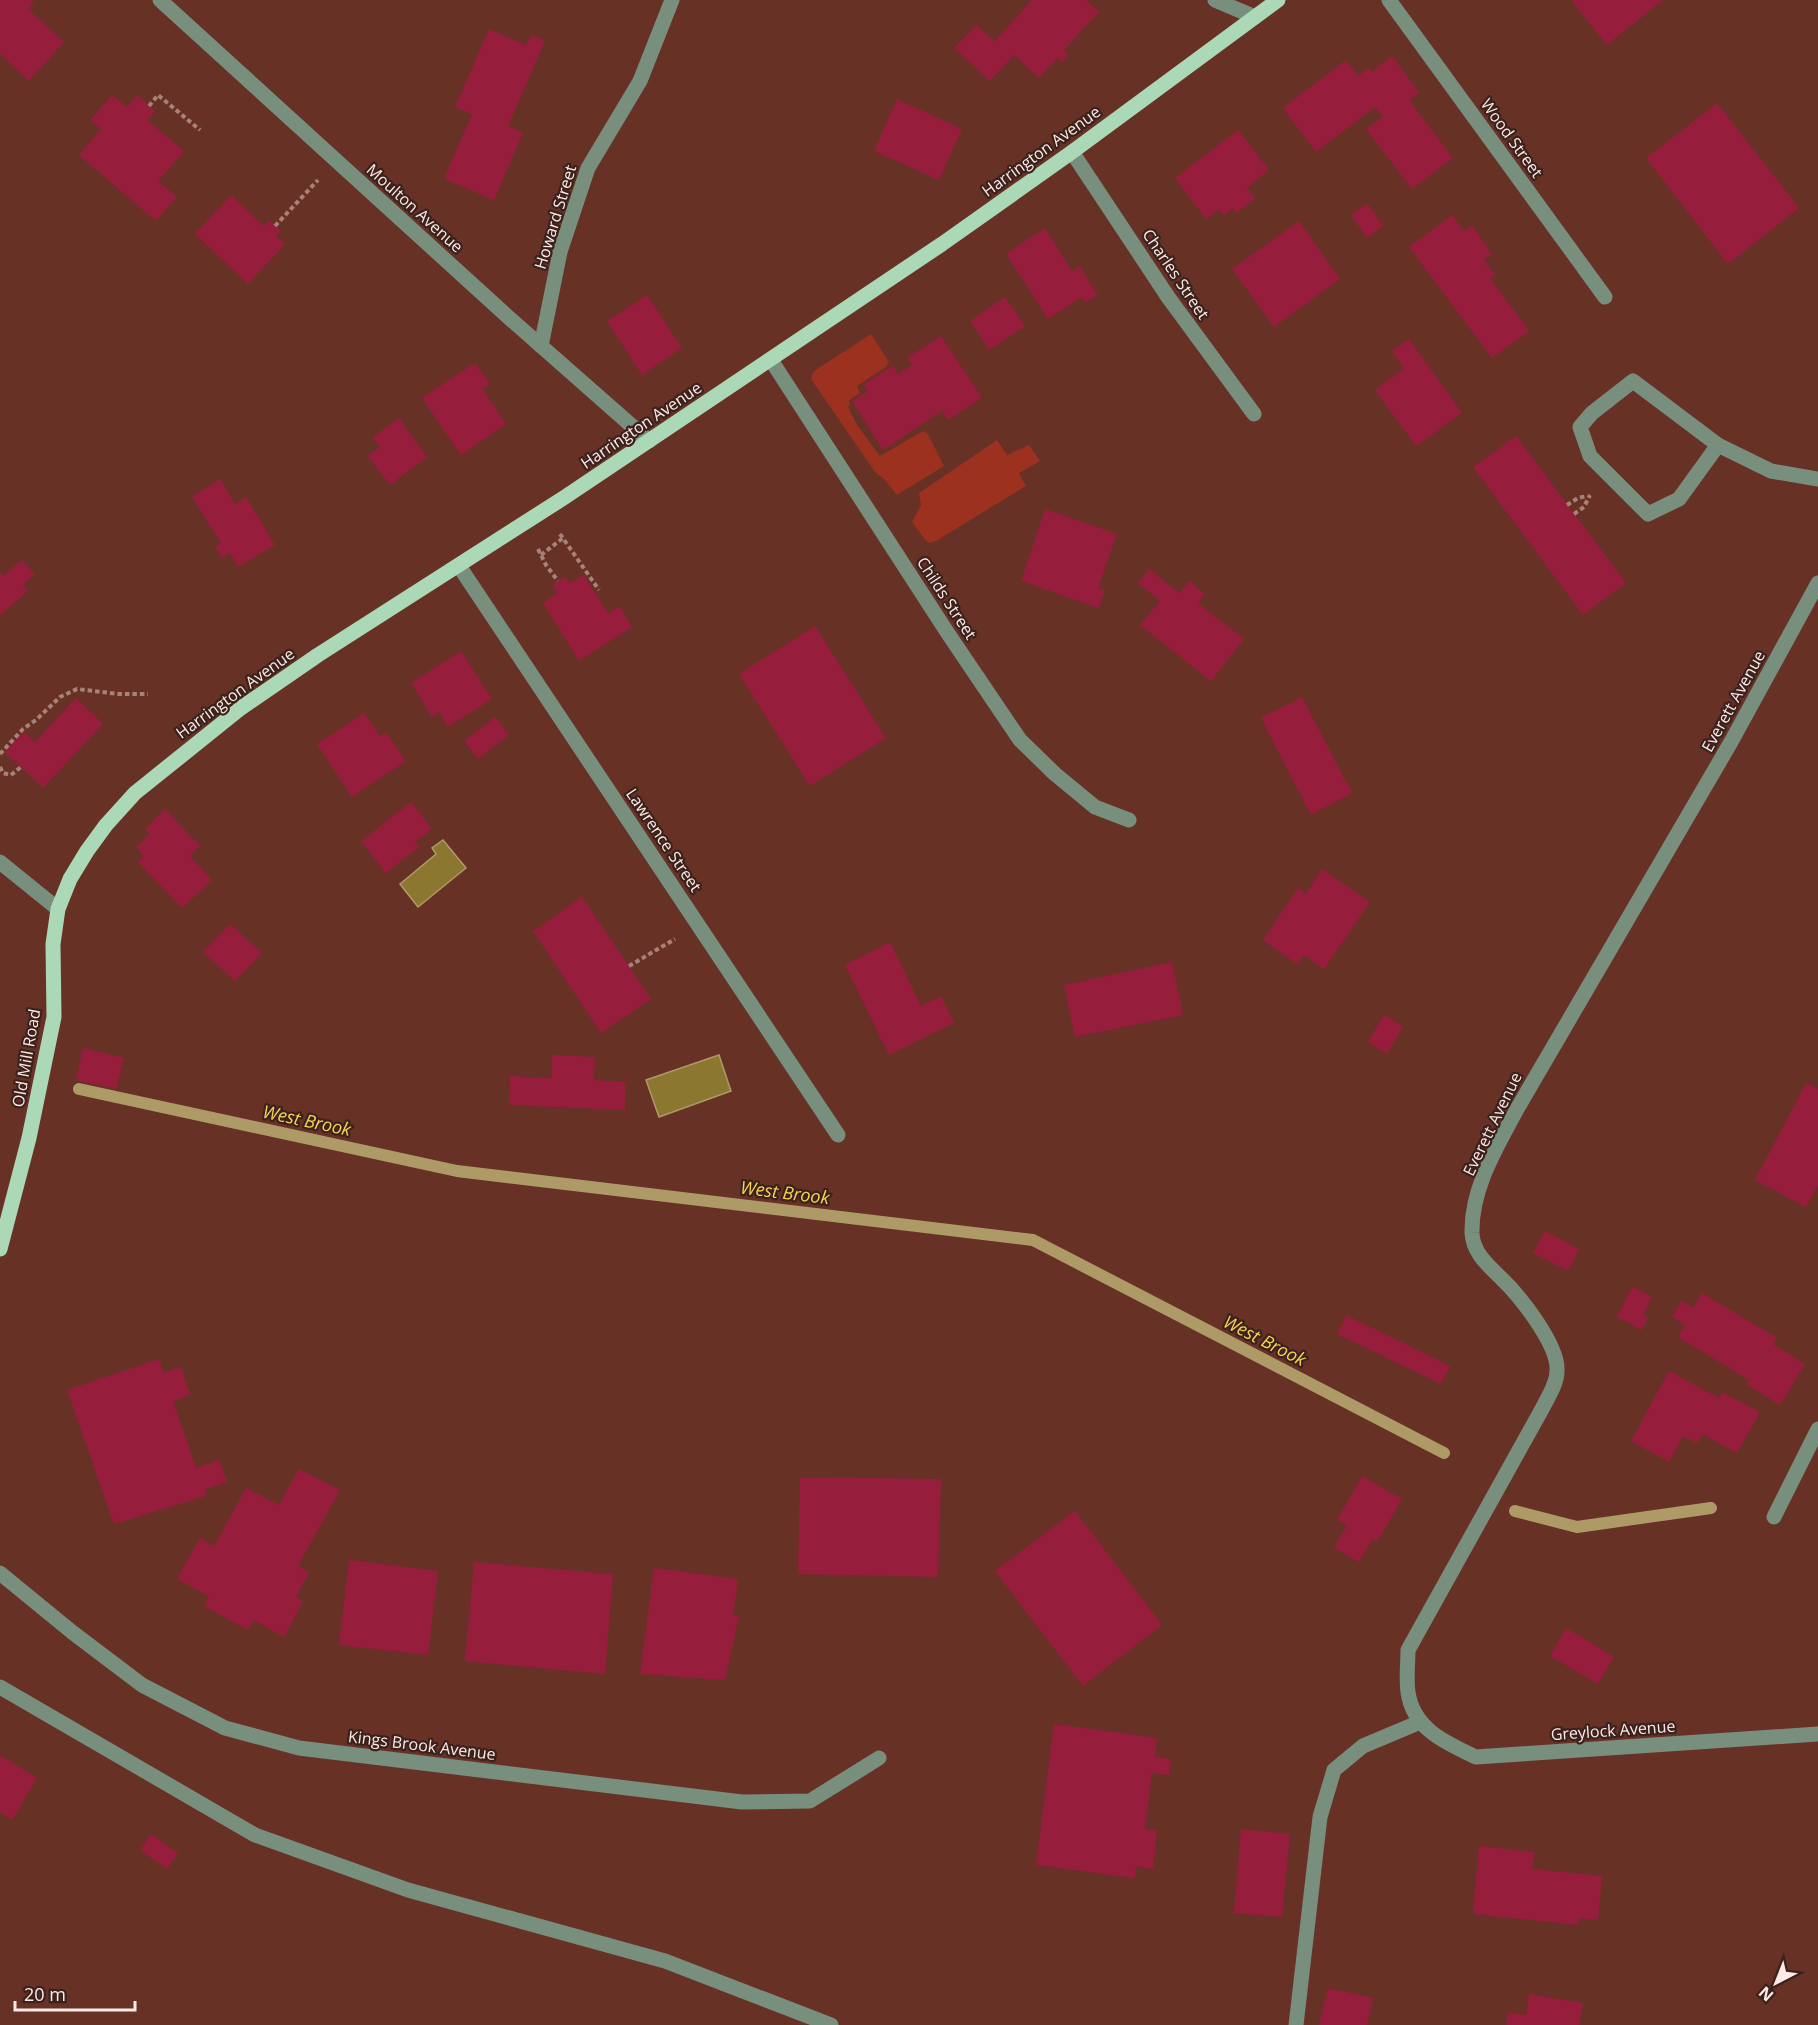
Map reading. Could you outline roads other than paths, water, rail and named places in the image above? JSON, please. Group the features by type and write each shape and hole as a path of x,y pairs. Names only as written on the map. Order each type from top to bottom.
{"main road":[{"name":"Harrington Avenue","path":"58,909 70,879 106,825 135,793 204,737 346,637 649,441 942,244 1072,152 1278,0"},
{"name":"Old Mill Road","path":"0,1249 29,1138 54,1017 53,944 58,909"}],"street":[{"name":"Moulton Avenue","path":"159,0 649,441"},
{"name":"Howard Street","path":"541,346 560,252 588,168 639,81 672,0"},
{"path":"1215,0 1255,17"},
{"name":"Wood Street","path":"1389,0 1605,297"},
{"name":"Charles Street","path":"1072,152 1168,297 1254,414"},
{"name":"Childs Street","path":"771,360 950,638 1020,740 1055,774 1095,807 1129,820"},
{"path":"1718,446 1679,499 1648,514 1590,456 1580,427 1592,413 1633,381 1718,446 1771,471 1818,479"},
{"name":"Lawrence Street","path":"459,566 838,1135"},
{"name":"Everett Avenue","path":"1420,1722 1413,1710 1408,1692 1408,1650 1542,1409 1555,1383 1557,1370 1546,1335 1507,1283 1483,1261 1476,1248 1472,1234 1475,1204 1485,1171 1517,1109 1731,742 1818,583"},
{"path":"0,862 58,909"},
{"path":"1774,1517 1818,1429"},
{"name":"Kings Brook Avenue","path":"0,1573 142,1685 225,1728 299,1748 742,1802 810,1801 879,1758"},
{"path":"0,1687 255,1835 408,1890 665,1961 831,2025"},
{"path":"1296,2025 1320,1817 1334,1770 1363,1746 1420,1722"},
{"name":"Greylock Avenue","path":"1420,1722 1435,1736 1476,1757 1818,1734"}],"waterway":[{"name":"West Brook","path":"79,1089 457,1171 1033,1240 1444,1453"},
{"name":"West Brook","path":"1515,1511 1577,1527 1711,1508"}]}
